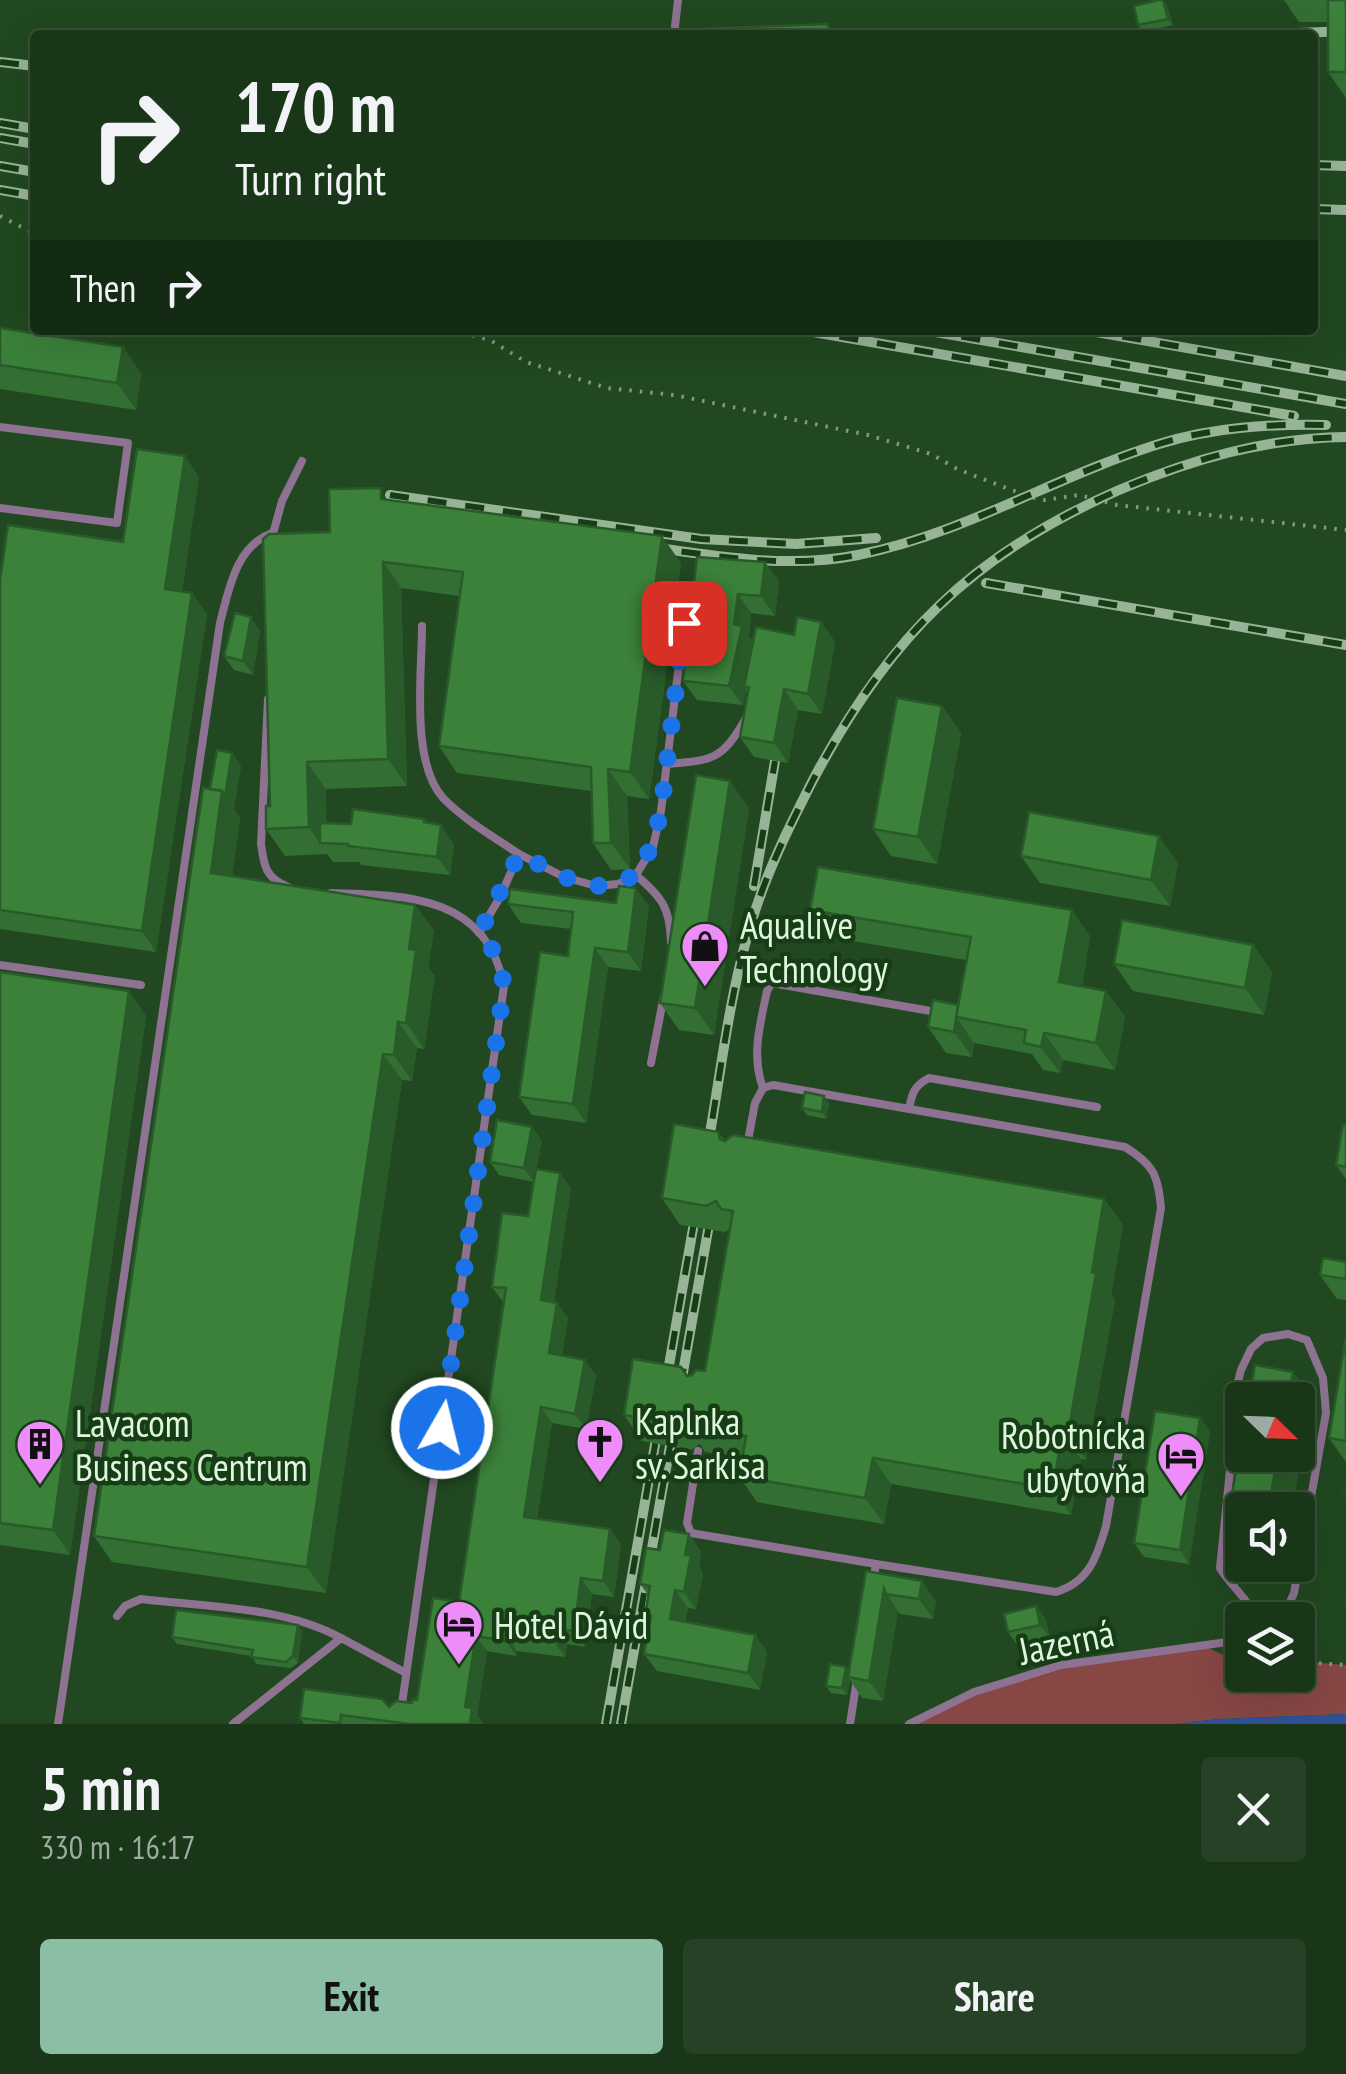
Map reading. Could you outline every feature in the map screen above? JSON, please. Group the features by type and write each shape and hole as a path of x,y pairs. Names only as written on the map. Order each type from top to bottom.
{"lane":[{"path":"675,30 678,0"},
{"path":"0,427 128,443 117,522 0,508"},
{"path":"270,547 282,501 302,461"},
{"path":"58,1724 220,623 242,558 256,539 272,533"},
{"path":"422,626 422,750 430,778 442,797 519,854 564,877 596,886 618,884 636,874 652,846 661,811 684,623"},
{"path":"268,689 260,844 264,868 272,880 301,890"},
{"path":"667,764 712,760 730,746 752,700"},
{"path":"480,932 519,854"},
{"path":"636,874 662,898 671,920 672,955"},
{"path":"314,892 407,896 434,904 480,932 499,959 504,986 400,1715"},
{"path":"0,965 141,985"},
{"path":"763,1088 755,1067 756,1046 767,991 772,984 942,1013"},
{"path":"651,1063 664,991"},
{"path":"910,1109 912,1092 929,1078 1098,1108"},
{"path":"698,1451 687,1523 691,1533 1056,1592 1071,1587 1087,1574 1106,1526 1162,1208 1159,1183 1147,1160 1124,1147 773,1085 763,1088 755,1103 744,1160"},
{"path":"1248,1602 1229,1584 1220,1568 1234,1396 1240,1370 1252,1349 1263,1338 1288,1334 1307,1340 1323,1378 1326,1413 1290,1602"},
{"path":"872,1583 876,1564"},
{"path":"117,1616 125,1606 140,1600 266,1614 317,1624 406,1673"},
{"path":"233,1724 342,1638"},
{"name":"Jazerná","path":"909,1724 974,1692 1062,1665 1225,1642"},
{"path":"850,1724 860,1662"}],"path":[{"path":"0,216 30,231"},
{"path":"471,335 490,340 526,362 608,388 674,395 868,435 931,454 956,469 1030,497 1045,500 1079,495 1116,505 1346,530"},
{"path":"1315,1663 1346,1665"}],"shaded area":[{"path":"1201,1644 1225,1656 1225,1692 1315,1692 1315,1662 1346,1665 1346,1714 1175,1724 909,1724 974,1692 1056,1667"}],"water":[{"path":"1346,1714 1346,1724 1175,1724 1219,1719"}],"building":[{"path":"1163,0 1168,19 1138,25 1134,6"},
{"path":"1328,0 1346,0 1346,72 1328,72"},
{"path":"828,24 829,30 675,30"},
{"path":"0,328 123,347 117,383 0,365"},
{"path":"137,449 185,456 165,589 192,593 142,931 0,910 0,580 8,525 123,542"},
{"path":"381,488 381,499 662,536 630,772 608,769 611,843 593,843 591,767 439,746 463,572 383,562 388,759 307,762 309,827 266,829 266,806 270,806 263,539 269,534 330,532 329,489"},
{"path":"697,557 765,562 761,596 738,594 734,624 742,626 729,686 683,681"},
{"path":"235,613 251,617 243,661 224,656"},
{"path":"797,617 821,622 808,694 784,689 774,743 740,737 749,687 744,687 756,627 794,635"},
{"path":"897,698 942,706 918,837 873,829"},
{"path":"217,750 232,753 225,796 222,791 210,789"},
{"path":"696,775 730,781 695,1008 660,1003"},
{"path":"203,788 222,791 211,873 415,905 409,949 416,950 406,1023 398,1022 394,1055 383,1054 307,1567 94,1536"},
{"path":"353,809 441,825 437,857 320,843 320,823 351,824"},
{"path":"1029,812 1159,836 1151,880 1021,856"},
{"path":"818,867 1072,910 1059,982 1106,991 1096,1043 1044,1033 1041,1047 1024,1043 1026,1030 956,1017 971,937 810,910"},
{"path":"619,886 636,888 628,952 595,948 573,1104 519,1097 540,952 568,956 573,912 508,904 510,889 616,903"},
{"path":"1122,920 1253,945 1245,988 1114,964"},
{"path":"0,972 129,991 53,1530 0,1523"},
{"path":"933,1000 958,1005 954,1032 928,1027"},
{"path":"805,1092 824,1096 822,1112 802,1108"},
{"path":"497,1120 532,1127 524,1168 490,1162"},
{"path":"674,1124 718,1132 725,1141 733,1135 1104,1199 1092,1272 1096,1273 1068,1434 1062,1433 1053,1489 873,1458 865,1498 777,1483 739,1476 746,1436 687,1426 682,1418 672,1423 624,1415 633,1359 681,1367 687,1376 696,1370 705,1371 733,1211 721,1209 716,1201 706,1206 662,1198"},
{"path":"1346,1125 1346,1167 1336,1165"},
{"path":"536,1169 560,1173 541,1300 557,1303 549,1353 585,1360 575,1414 541,1407 524,1517 610,1529 603,1581 581,1578 574,1631 556,1629 554,1642 506,1635 506,1641 476,1636 465,1707 472,1708 470,1724 409,1724 341,1715 340,1723 300,1718 304,1689 382,1699 389,1707 396,1701 417,1700 433,1598 459,1602 506,1288 492,1287 502,1213 528,1216"},
{"path":"1323,1258 1346,1262 1346,1279 1320,1275"},
{"path":"1346,1337 1346,1441 1329,1438"},
{"path":"1255,1365 1293,1372 1291,1382 1252,1382"},
{"path":"1155,1411 1200,1418 1180,1550 1134,1543"},
{"path":"1236,1472 1275,1472 1271,1492 1232,1492"},
{"path":"664,1530 689,1534 685,1555 691,1555 684,1592 675,1590 670,1619 755,1635 748,1673 644,1654 651,1616 645,1615 650,1586 640,1584 646,1548 660,1550"},
{"path":"866,1571 922,1581 919,1599 886,1594 884,1589 869,1681 848,1677"},
{"path":"1036,1606 1040,1625 1008,1632 1004,1614"},
{"path":"176,1610 298,1625 293,1656 286,1662 251,1657 253,1650 172,1637"},
{"path":"830,1664 846,1667 842,1688 826,1686"}],"railway":[{"path":"1318,32 1346,31"},
{"path":"0,62 30,65"},
{"path":"0,123 30,128"},
{"path":"0,138 30,143"},
{"path":"1318,165 1346,166"},
{"path":"0,166 30,171"},
{"path":"0,190 30,195"},
{"path":"1318,209 1346,210"},
{"path":"831,335 1294,416"},
{"path":"953,335 1346,404"},
{"path":"1113,335 1346,376"},
{"path":"644,546 778,561 858,555 936,533 1121,457 1179,438 1242,428 1326,425"},
{"path":"706,1156 738,971 767,877 842,729 904,643 939,606 1019,543 1119,490 1230,452 1287,441 1346,437"},
{"path":"390,495 701,539 796,544 876,538"},
{"path":"986,583 1346,645"},
{"path":"754,886 775,761"},
{"path":"606,1724 698,1200"},
{"path":"621,1724 713,1202"}],"place":[{"name":"Aqualive Technology","path":"705,988"},
{"name":"Kaplnka sv. Sarkisa","path":"600,1484"},
{"name":"Lavacom Business Centrum","path":"40,1486"},
{"name":"Robotnícka ubytovňa","path":"1181,1498"},
{"name":"Hotel Dávid","path":"459,1666"}],"route":[{"path":"442,1428 504,986 499,959 480,932 519,854 564,877 596,886 618,884 636,874 652,846 661,811 684,623"}]}
